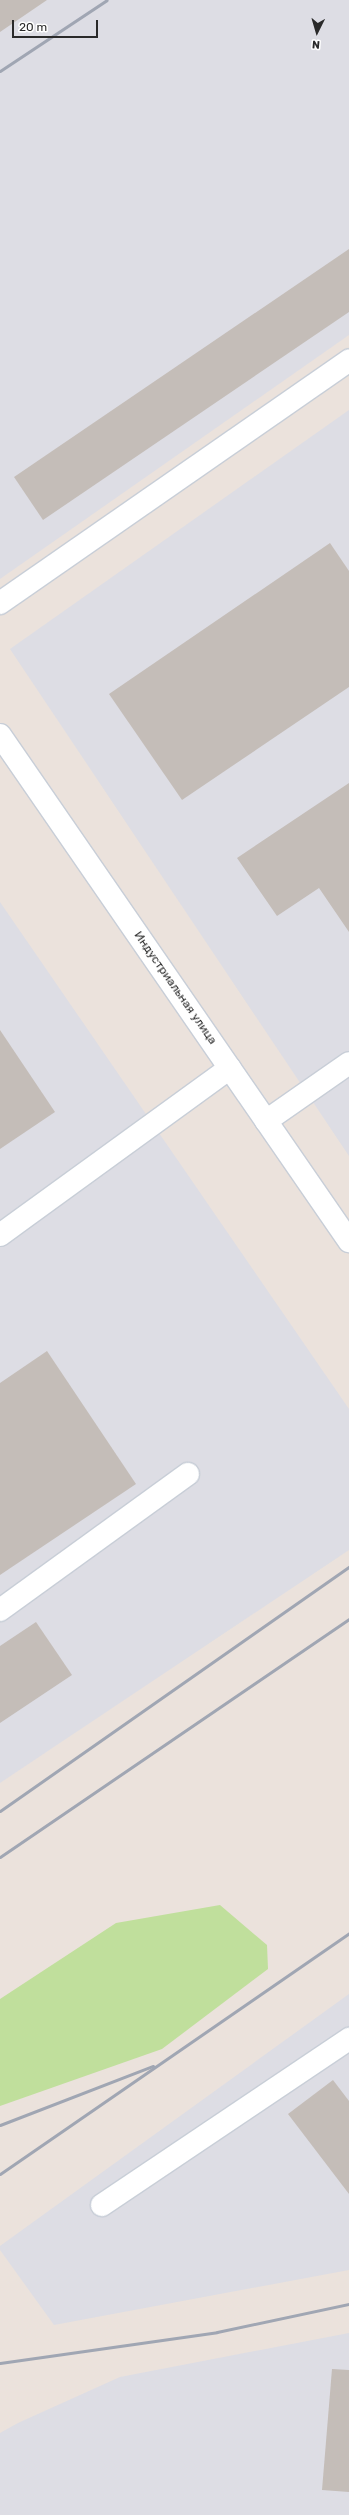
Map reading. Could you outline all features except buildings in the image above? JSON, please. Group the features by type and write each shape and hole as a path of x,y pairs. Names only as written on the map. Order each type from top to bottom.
{"street":[{"path":"0,604 349,360"},
{"name":"Индустриальная улица","path":"0,735 349,1242"},
{"path":"266,1121 349,1063"},
{"path":"0,1234 230,1068"},
{"path":"0,1610 188,1474"},
{"path":"102,2205 349,2039"}],"shaded area":[{"path":"0,0 349,0 349,335 0,579"},
{"path":"349,410 349,1156 10,649"},
{"path":"0,902 349,1409 349,1550 0,1783"},
{"path":"349,1994 349,2270 54,2325 0,2250 0,2246"},
{"path":"349,2333 349,2515 0,2515 0,2433 18,2423 120,2377"}],"green space":[{"path":"220,1905 267,1945 268,1969 162,2049 0,2106 0,1999 116,1923"}],"railway":[{"path":"0,71 107,0"},
{"path":"0,1811 349,1567"},
{"path":"0,1857 349,1619"},
{"path":"0,2174 349,1933"},
{"path":"0,2125 153,2066"},
{"path":"0,2363 217,2332 349,2304"}]}
